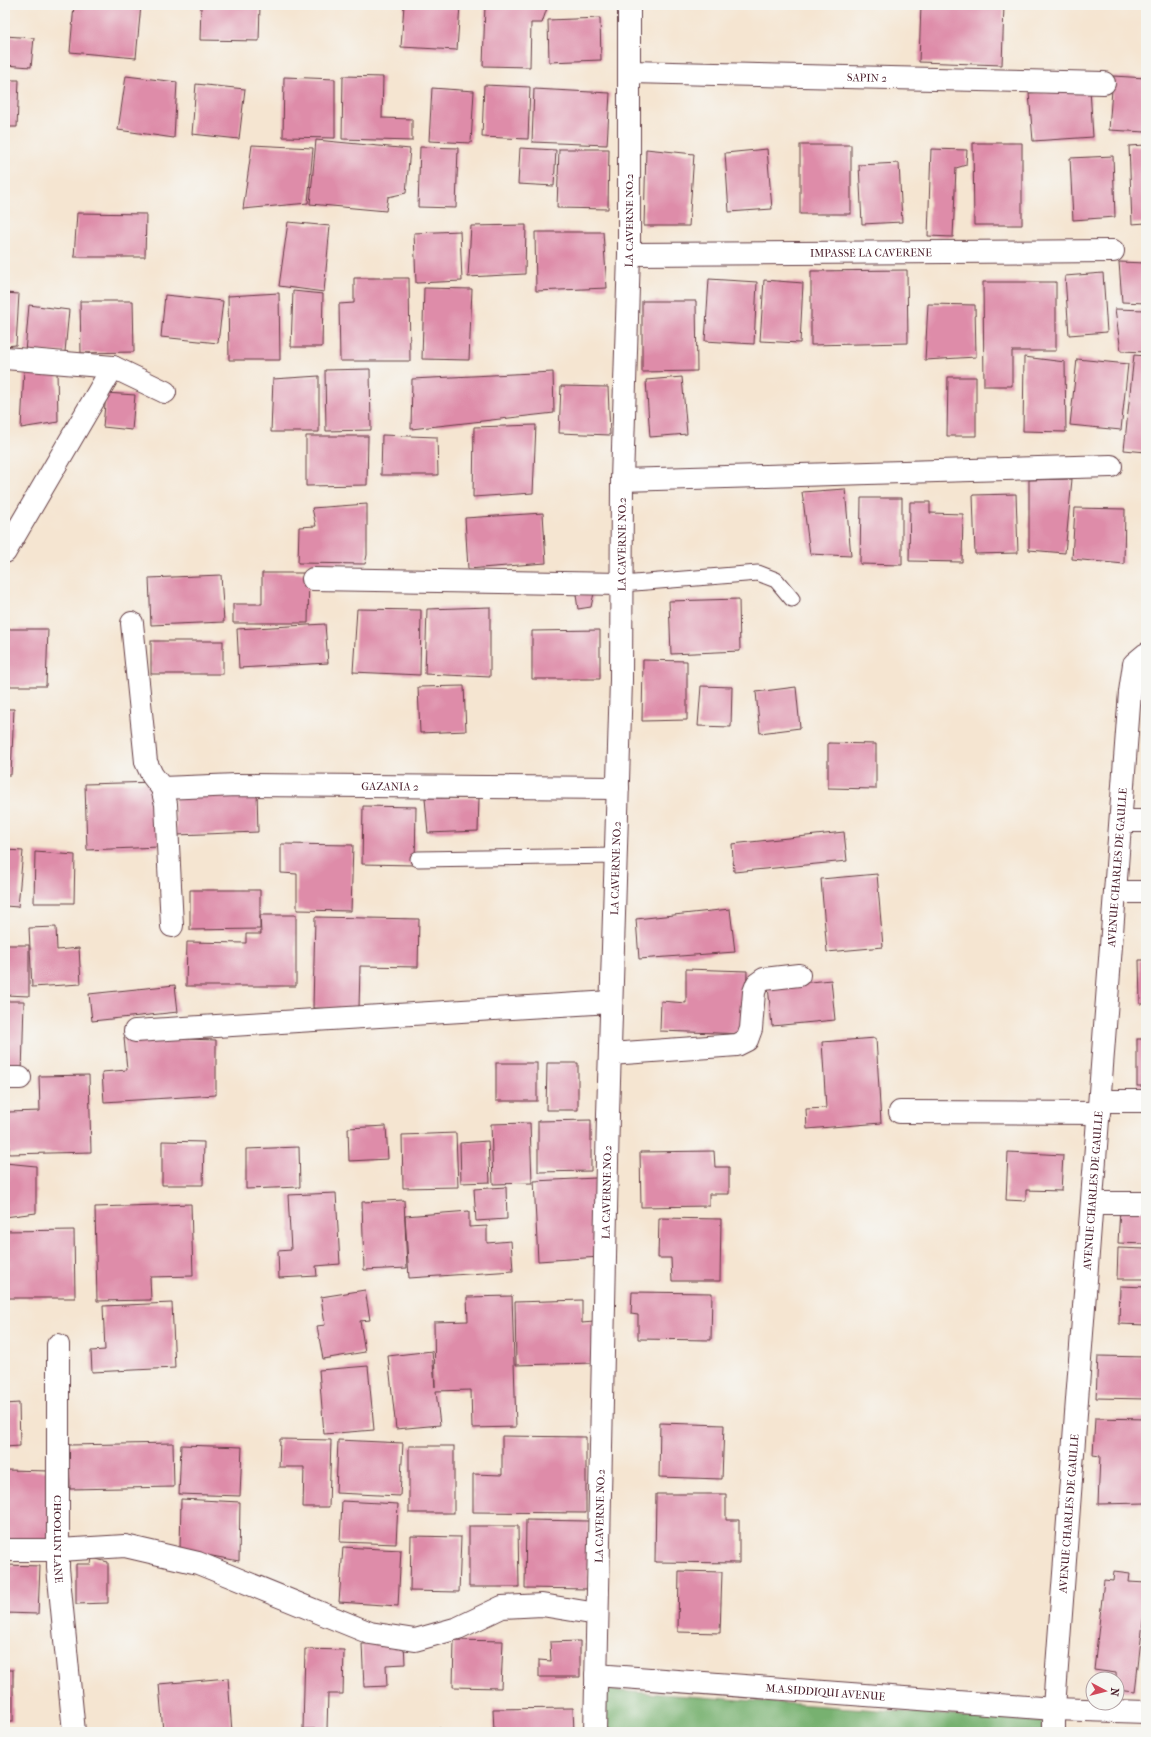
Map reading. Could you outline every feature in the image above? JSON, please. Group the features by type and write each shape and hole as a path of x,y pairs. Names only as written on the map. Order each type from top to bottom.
{"street":[{"name":"LA CAVERNE NO.2","path":"595,1732 611,1002 621,680 622,480 629,254 630,5"},
{"name":"SAPIN 2","path":"630,72 1104,83"},
{"name":"IMPASSE LA CAVERENE","path":"629,254 1113,251"},
{"path":"5,358 113,367 165,392"},
{"path":"5,552 113,367"},
{"path":"622,480 1111,466"},
{"path":"313,579 622,584"},
{"path":"132,623 146,762 152,775 162,788 166,804 172,926"},
{"name":"AVENUE CHARLES DE GAULLE","path":"1054,1732 1054,1709 1132,677 1134,664 1146,654"},
{"name":"GAZANIA 2","path":"162,788 237,785 618,788"},
{"path":"1121,821 1146,821"},
{"path":"1115,892 1146,892"},
{"path":"610,1054 737,1045 747,1040 751,1029 754,992 757,984 764,979 800,975"},
{"path":"135,1031 611,1002"},
{"path":"900,1112 1099,1107 1146,1102"},
{"path":"1092,1203 1146,1203"},
{"name":"CHOOLUN LANE","path":"58,1345 58,1568 74,1732"},
{"path":"5,1550 59,1550 125,1546 198,1563 370,1633 415,1640 458,1628 502,1607 542,1604 597,1614"},
{"name":"M.A.SIDDIQUI AVENUE","path":"596,1675 1054,1709 1146,1712"}],"lane":[{"path":"622,584 758,573 776,580 792,599"},
{"path":"418,858 616,856"}],"green space":[{"path":"605,1690 1042,1722 1042,1732 606,1732"}],"building":[{"path":"74,5 141,5 136,58 70,52"},
{"path":"201,5 260,5 259,41 200,40"},
{"path":"404,5 460,5 457,50 401,47"},
{"path":"485,5 548,5 542,23 531,23 530,67 483,66"},
{"path":"921,5 1004,5 1002,65 919,62"},
{"path":"600,18 601,60 549,62 548,20"},
{"path":"5,36 34,38 31,67 5,65"},
{"path":"126,76 177,82 174,138 118,130"},
{"path":"343,76 383,77 382,118 412,119 412,141 342,139"},
{"path":"1113,76 1146,78 1146,132 1109,130"},
{"path":"284,77 335,79 335,138 283,137"},
{"path":"5,80 19,80 17,127 5,127"},
{"path":"196,84 245,89 239,139 192,134"},
{"path":"484,85 530,87 528,139 482,137"},
{"path":"432,88 474,91 471,143 429,141"},
{"path":"534,89 610,93 607,145 532,142"},
{"path":"1090,89 1093,137 1033,141 1029,93"},
{"path":"316,140 410,149 406,193 388,197 386,211 310,204"},
{"path":"973,143 1022,143 1022,225 974,225"},
{"path":"252,145 313,148 308,203 243,209"},
{"path":"800,145 851,145 851,214 800,214"},
{"path":"1146,145 1146,223 1132,224 1129,146"},
{"path":"420,147 458,148 456,208 418,207"},
{"path":"520,148 556,150 554,186 518,184"},
{"path":"559,149 609,149 608,209 557,208"},
{"path":"646,149 694,154 689,226 644,226"},
{"path":"767,149 772,209 729,212 725,153"},
{"path":"931,149 967,150 966,165 956,168 953,237 928,236"},
{"path":"1113,156 1115,217 1073,220 1070,158"},
{"path":"899,163 902,222 862,224 859,165"},
{"path":"77,213 146,214 145,257 74,257"},
{"path":"288,222 330,226 324,292 279,286"},
{"path":"526,225 525,274 468,277 471,226"},
{"path":"460,231 462,281 416,283 414,233"},
{"path":"535,232 603,232 607,288 536,291"},
{"path":"1119,262 1146,263 1146,303 1122,302"},
{"path":"907,270 908,343 811,345 811,271"},
{"path":"1103,273 1107,332 1069,335 1065,276"},
{"path":"354,278 409,278 410,361 340,361 339,304 354,303"},
{"path":"709,279 757,282 754,344 705,341"},
{"path":"764,280 803,283 800,343 760,341"},
{"path":"983,282 1056,282 1056,351 1012,351 1012,386 984,386"},
{"path":"424,288 472,289 469,360 422,359"},
{"path":"293,291 323,294 322,347 291,347"},
{"path":"5,293 19,294 16,345 5,346"},
{"path":"279,293 280,360 229,360 228,296"},
{"path":"165,295 223,301 218,343 161,337"},
{"path":"80,301 133,301 134,352 81,353"},
{"path":"642,301 696,301 697,371 642,372"},
{"path":"928,304 975,305 976,357 925,360"},
{"path":"29,305 69,310 65,352 25,352"},
{"path":"1115,309 1146,310 1146,352 1121,351"},
{"path":"1134,355 1146,356 1146,452 1124,450"},
{"path":"1024,357 1065,362 1066,432 1023,431"},
{"path":"1077,359 1128,364 1121,430 1070,425"},
{"path":"24,369 57,370 58,422 21,428"},
{"path":"370,369 371,430 326,431 325,370"},
{"path":"553,372 554,413 411,429 412,379"},
{"path":"319,376 319,432 271,432 273,379"},
{"path":"682,377 687,434 650,437 646,380"},
{"path":"948,377 976,377 976,436 947,436"},
{"path":"561,386 608,387 610,435 559,433"},
{"path":"106,393 135,395 132,430 103,427"},
{"path":"536,425 533,493 473,497 474,427"},
{"path":"382,435 437,437 438,475 381,475"},
{"path":"306,436 368,436 367,485 306,486"},
{"path":"1072,479 1065,553 1029,550 1029,480"},
{"path":"845,489 851,556 810,554 802,492"},
{"path":"1016,494 1018,553 975,554 973,495"},
{"path":"861,498 902,498 902,565 860,564"},
{"path":"910,502 930,502 930,513 963,514 962,562 909,561"},
{"path":"367,504 367,555 365,564 298,563 299,527 316,526 312,508"},
{"path":"1075,508 1125,509 1124,564 1072,559"},
{"path":"543,513 546,563 468,569 465,518"},
{"path":"262,573 309,573 308,623 233,623 233,604 262,604"},
{"path":"221,575 224,622 151,625 149,578"},
{"path":"594,593 591,607 578,609 576,595"},
{"path":"739,599 740,651 671,654 669,601"},
{"path":"490,607 490,677 425,674 427,609"},
{"path":"357,609 421,610 420,675 353,672"},
{"path":"325,624 328,663 239,668 237,629"},
{"path":"5,629 48,629 46,686 5,686"},
{"path":"600,630 600,679 532,679 532,631"},
{"path":"151,641 223,641 223,674 151,674"},
{"path":"643,660 687,661 687,720 642,721"},
{"path":"464,686 466,731 420,733 418,687"},
{"path":"701,686 732,687 731,727 698,726"},
{"path":"796,687 800,728 760,733 756,692"},
{"path":"5,709 14,709 11,775 5,775"},
{"path":"828,743 876,744 876,789 828,788"},
{"path":"157,782 159,847 87,850 85,784"},
{"path":"257,791 258,832 176,835 175,795"},
{"path":"425,798 479,798 478,831 428,833"},
{"path":"363,806 416,807 415,865 362,864"},
{"path":"844,832 847,861 734,872 732,844"},
{"path":"281,844 353,845 351,911 297,910 297,874 281,873"},
{"path":"5,850 23,851 18,907 5,906"},
{"path":"35,852 75,855 74,903 34,903"},
{"path":"877,874 883,947 827,952 821,879"},
{"path":"190,890 260,890 260,929 190,930"},
{"path":"730,909 735,952 639,959 636,919"},
{"path":"260,915 296,915 296,986 186,986 187,942 246,943 246,934 261,934"},
{"path":"315,917 419,919 418,967 360,966 359,1009 313,1008"},
{"path":"56,927 57,950 79,948 81,984 32,987 29,928"},
{"path":"5,945 29,945 29,996 5,995"},
{"path":"1139,960 1146,960 1146,1004 1140,1004"},
{"path":"686,969 747,971 745,1034 660,1031 661,1001 686,1003"},
{"path":"831,980 835,1020 772,1026 768,986"},
{"path":"175,985 178,1012 92,1021 89,994"},
{"path":"5,1001 24,1001 22,1074 5,1073"},
{"path":"124,1037 216,1040 216,1095 104,1102 102,1072 127,1070"},
{"path":"876,1038 881,1123 807,1129 806,1109 826,1108 822,1042"},
{"path":"1137,1039 1146,1039 1146,1086 1137,1086"},
{"path":"496,1063 537,1063 537,1101 496,1101"},
{"path":"547,1063 578,1063 578,1110 546,1110"},
{"path":"89,1075 91,1152 9,1154 8,1112 40,1111 39,1076"},
{"path":"591,1120 591,1171 538,1172 538,1121"},
{"path":"530,1123 532,1183 493,1184 491,1124"},
{"path":"386,1126 388,1159 349,1161 348,1128"},
{"path":"456,1133 458,1187 403,1188 402,1135"},
{"path":"162,1141 204,1142 203,1185 162,1185"},
{"path":"488,1141 490,1182 461,1183 460,1143"},
{"path":"299,1147 300,1187 246,1189 246,1149"},
{"path":"714,1151 715,1167 729,1167 729,1194 709,1194 709,1206 641,1207 640,1152"},
{"path":"1008,1152 1063,1155 1061,1191 1026,1190 1026,1201 1006,1200"},
{"path":"5,1163 36,1166 36,1213 5,1217"},
{"path":"596,1178 600,1257 538,1261 534,1181"},
{"path":"506,1187 507,1219 476,1221 474,1189"},
{"path":"336,1193 340,1264 316,1266 317,1276 279,1278 278,1251 291,1250 288,1195"},
{"path":"404,1200 407,1268 364,1270 362,1202"},
{"path":"191,1204 193,1276 150,1277 151,1300 97,1301 95,1207"},
{"path":"1120,1209 1146,1210 1146,1244 1118,1243"},
{"path":"469,1211 469,1227 487,1226 487,1243 511,1241 513,1271 409,1278 405,1216"},
{"path":"659,1218 721,1219 720,1281 672,1281 671,1258 658,1258"},
{"path":"74,1230 75,1298 5,1298 5,1231"},
{"path":"1118,1248 1146,1249 1146,1279 1117,1279"},
{"path":"1120,1286 1146,1287 1146,1325 1119,1324"},
{"path":"365,1290 370,1320 360,1321 365,1352 323,1359 317,1326 325,1325 321,1297"},
{"path":"632,1292 712,1293 711,1340 638,1339 638,1315 631,1314"},
{"path":"512,1296 516,1427 472,1428 471,1390 436,1391 440,1425 396,1429 388,1356 432,1351 435,1387 434,1322 468,1321 467,1297"},
{"path":"582,1300 582,1323 594,1322 594,1363 516,1365 515,1302"},
{"path":"172,1303 175,1368 92,1372 91,1351 105,1350 103,1306"},
{"path":"1098,1356 1146,1357 1146,1399 1096,1398"},
{"path":"368,1366 374,1430 324,1434 319,1370"},
{"path":"19,1403 20,1446 5,1447 5,1404"},
{"path":"1095,1418 1146,1419 1146,1503 1098,1504 1100,1456 1093,1455"},
{"path":"660,1423 724,1425 722,1479 659,1477"},
{"path":"502,1436 586,1437 586,1513 473,1512 473,1474 502,1475"},
{"path":"280,1439 331,1440 329,1507 303,1507 304,1467 279,1467"},
{"path":"338,1440 403,1443 400,1496 336,1493"},
{"path":"173,1443 174,1487 70,1489 69,1445"},
{"path":"181,1445 242,1447 240,1496 179,1494"},
{"path":"409,1446 454,1446 454,1513 409,1513"},
{"path":"5,1470 50,1471 49,1541 5,1541"},
{"path":"656,1494 726,1494 726,1520 739,1520 739,1563 655,1562"},
{"path":"181,1499 240,1502 239,1561 180,1550"},
{"path":"342,1501 398,1504 396,1544 340,1542"},
{"path":"526,1520 589,1521 588,1589 525,1588"},
{"path":"469,1526 518,1526 519,1587 469,1587"},
{"path":"411,1536 461,1537 459,1592 410,1591"},
{"path":"343,1547 401,1550 398,1606 339,1602"},
{"path":"92,1558 108,1562 108,1603 76,1604 76,1564 91,1564"},
{"path":"5,1565 40,1566 38,1614 5,1613"},
{"path":"679,1571 722,1572 720,1633 678,1632"},
{"path":"1114,1571 1130,1573 1129,1582 1146,1583 1146,1596 1135,1692 1125,1691 1125,1671 1094,1670 1104,1580 1113,1581"},
{"path":"454,1640 503,1641 501,1688 453,1687"},
{"path":"580,1641 580,1677 539,1677 539,1660 551,1661 550,1642"},
{"path":"404,1642 405,1664 386,1665 387,1686 364,1687 362,1644"},
{"path":"305,1649 344,1650 343,1694 328,1694 327,1729 303,1729"},
{"path":"5,1670 13,1670 13,1721 5,1721"},
{"path":"228,1678 232,1732 163,1732 159,1684"},
{"path":"573,1708 574,1732 494,1732 493,1709"},
{"path":"440,1728 440,1732 409,1732 409,1731"}]}
